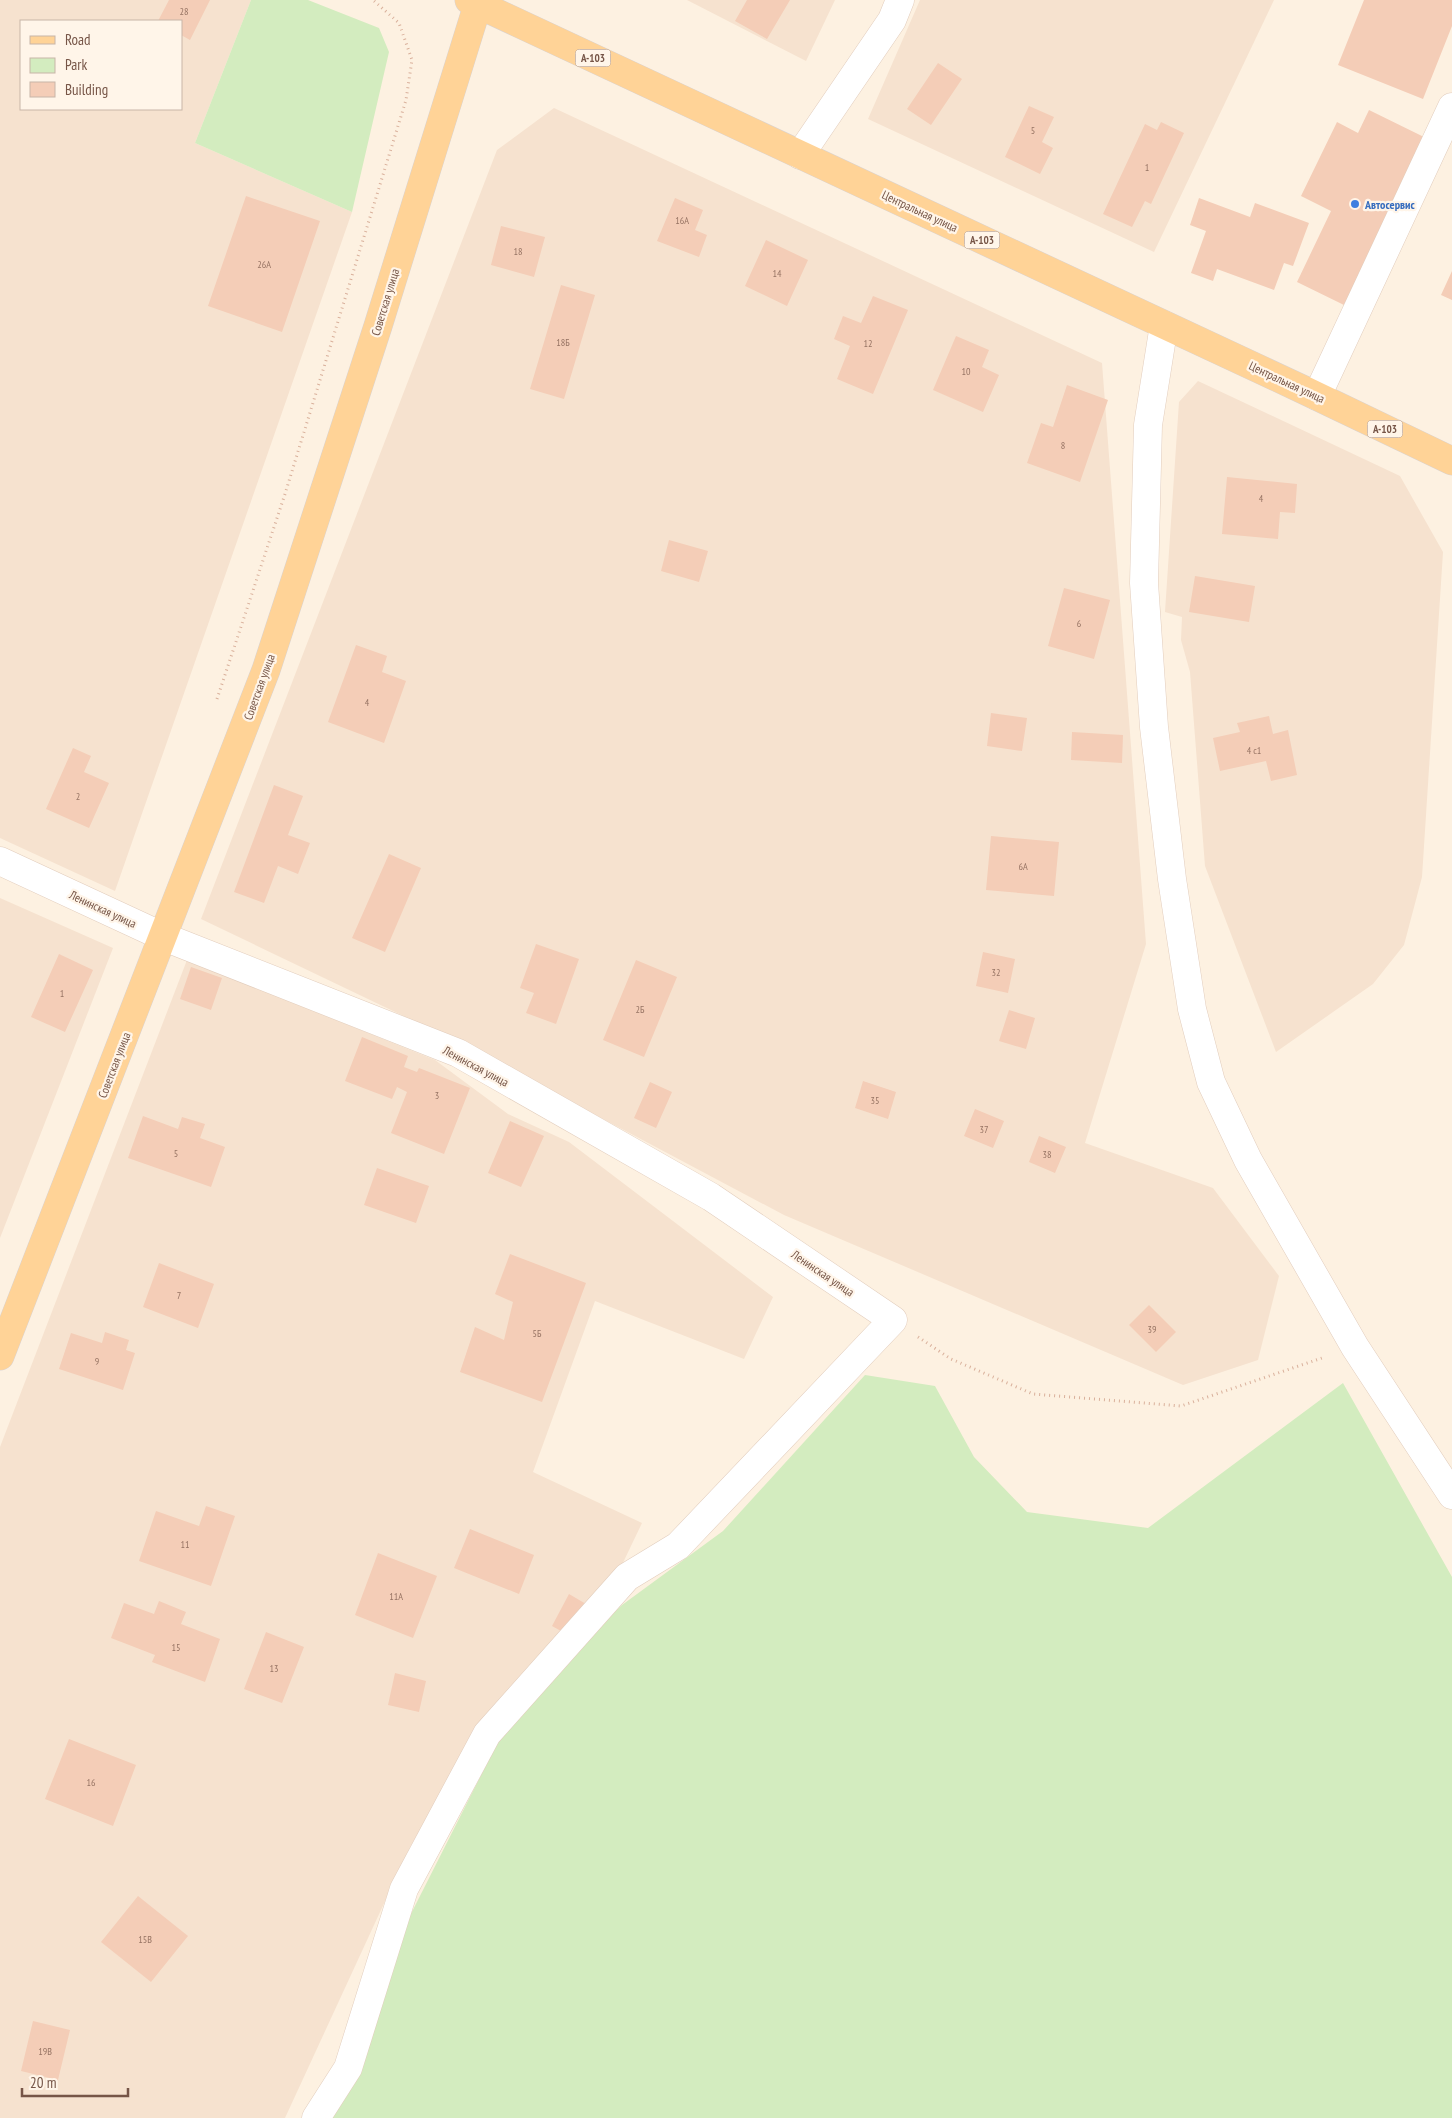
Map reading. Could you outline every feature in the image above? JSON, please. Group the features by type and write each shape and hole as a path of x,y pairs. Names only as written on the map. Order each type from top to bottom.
{"main road":[{"name":"Центральная улица","path":"473,2 1317,396 1452,461"},
{"name":"Советская улица","path":"0,1356 266,670 381,316 473,2"}],"street":[{"path":"800,155 892,20 900,0"},
{"path":"1317,396 1452,107"},
{"path":"1164,325 1148,425 1144,583 1155,736 1172,879 1192,1009 1211,1082 1244,1152 1355,1347 1452,1495"},
{"name":"Ленинская улица","path":"0,861 164,937 458,1053 711,1197 893,1320"},
{"path":"316,2118 348,2068 404,1890 487,1734 627,1577 678,1546 893,1320"}],"path":[{"path":"215,707 285,494 406,100 412,60 399,23 373,0"},
{"path":"893,1320 951,1358 1033,1394 1181,1406 1355,1347"}],"shaded area":[{"path":"0,0 251,0 195,143 352,212 115,891 0,838"},
{"path":"687,0 835,0 806,61"},
{"path":"920,0 1274,0 1154,252 868,119"},
{"path":"554,108 1102,363 1146,944 1085,1143 1213,1188 1279,1276 1258,1360 1183,1385 784,1215 462,1044 201,919 497,150"},
{"path":"1198,381 1400,476 1443,552 1422,877 1404,945 1373,984 1276,1052 1205,866 1190,672 1181,640 1182,617 1165,612 1179,402"},
{"path":"0,898 113,948 0,1238"},
{"path":"187,960 435,1060 508,1114 569,1142 773,1297 744,1359 595,1301 533,1472 642,1523 608,1594 488,1717 410,1847 285,2118 0,2118 0,1447"}],"green space":[{"path":"251,0 308,0 379,28 389,52 352,212 195,143"},
{"path":"865,1375 935,1386 974,1457 1027,1512 1148,1528 1343,1383 1452,1577 1452,2118 312,2118 373,1989 520,1698 622,1605 723,1531"}],"building":[{"path":"169,0 210,0 190,40 182,36 182,20 159,20"},
{"path":"747,0 790,0 767,39 735,21"},
{"path":"1364,0 1452,0 1452,26 1423,99 1338,65"},
{"path":"938,63 962,79 931,125 907,109"},
{"path":"1029,106 1054,117 1042,142 1053,148 1040,174 1005,157"},
{"name":"Автосервис","path":"1369,110 1426,138 1344,305 1297,282 1331,211 1301,196 1337,122 1358,133"},
{"path":"1161,122 1184,133 1151,204 1145,201 1132,227 1103,214 1145,124 1157,130"},
{"path":"246,196 320,221 282,332 208,306"},
{"path":"675,198 703,210 695,230 707,235 699,257 657,241"},
{"path":"1199,198 1250,217 1255,203 1309,223 1293,266 1284,263 1274,290 1217,269 1213,281 1191,273 1206,231 1190,225"},
{"path":"501,226 545,237 534,277 491,265"},
{"path":"766,240 808,260 787,306 745,286"},
{"path":"1452,271 1452,300 1441,295"},
{"path":"561,285 595,295 564,399 530,389"},
{"path":"873,296 908,310 873,394 837,379 850,346 834,339 843,316 861,323"},
{"path":"956,336 989,350 982,367 999,375 983,412 933,390"},
{"path":"1067,385 1108,400 1080,482 1027,463 1041,423 1053,427"},
{"path":"1227,477 1297,484 1295,513 1280,512 1278,539 1222,534"},
{"path":"669,540 708,551 699,582 661,571"},
{"path":"1195,576 1255,586 1249,622 1189,612"},
{"path":"1064,588 1110,600 1094,659 1048,646"},
{"path":"356,645 387,656 382,672 406,681 384,743 328,722"},
{"path":"991,713 1027,718 1022,751 987,746"},
{"path":"1269,716 1273,734 1288,730 1297,775 1271,781 1266,761 1220,771 1213,738 1240,732 1237,723"},
{"path":"1072,732 1123,735 1122,763 1071,760"},
{"path":"73,748 91,756 84,772 109,783 89,828 46,809"},
{"path":"274,785 303,796 288,835 310,843 298,874 278,866 264,903 234,892"},
{"path":"991,836 1059,842 1054,896 986,890"},
{"path":"389,854 421,868 385,952 352,938"},
{"path":"536,944 579,959 556,1024 526,1013 534,993 520,988"},
{"path":"983,952 1015,959 1008,993 976,986"},
{"path":"59,954 93,970 65,1032 31,1017"},
{"path":"636,960 677,977 644,1057 603,1040"},
{"path":"191,967 222,978 211,1010 180,999"},
{"path":"1009,1010 1035,1018 1026,1049 999,1041"},
{"path":"362,1037 408,1056 404,1067 417,1072 419,1068 470,1088 444,1154 391,1133 407,1092 397,1087 392,1099 345,1081"},
{"path":"863,1081 896,1092 888,1119 855,1108"},
{"path":"650,1082 672,1092 656,1128 634,1118"},
{"path":"975,1109 1004,1121 993,1148 964,1136"},
{"path":"143,1116 178,1129 182,1117 205,1124 200,1138 225,1147 211,1187 128,1158"},
{"path":"510,1121 544,1136 521,1187 488,1173"},
{"path":"1039,1136 1066,1147 1055,1173 1029,1162"},
{"path":"377,1168 429,1186 416,1223 364,1205"},
{"path":"510,1254 586,1283 542,1402 460,1372 475,1327 504,1340 513,1302 495,1294"},
{"path":"159,1263 214,1284 198,1328 143,1307"},
{"path":"1149,1305 1176,1332 1156,1352 1129,1325"},
{"path":"105,1332 129,1340 126,1350 135,1353 123,1390 59,1369 71,1333 102,1343"},
{"path":"206,1506 235,1516 211,1586 139,1561 156,1511 199,1526"},
{"path":"470,1529 534,1555 519,1594 454,1568"},
{"path":"378,1553 437,1576 413,1638 355,1615"},
{"path":"569,1594 586,1604 570,1636 552,1626"},
{"path":"159,1601 186,1612 181,1624 220,1639 205,1682 152,1662 155,1655 111,1638 124,1603 154,1614"},
{"path":"266,1632 304,1647 282,1703 244,1689"},
{"path":"395,1673 426,1681 419,1712 388,1705"},
{"path":"69,1739 136,1765 113,1826 45,1799"},
{"path":"138,1896 188,1936 151,1982 101,1942"},
{"path":"33,2021 70,2030 58,2080 21,2071"}],"place":[{"name":"Автосервис","path":"1355,204"}]}
